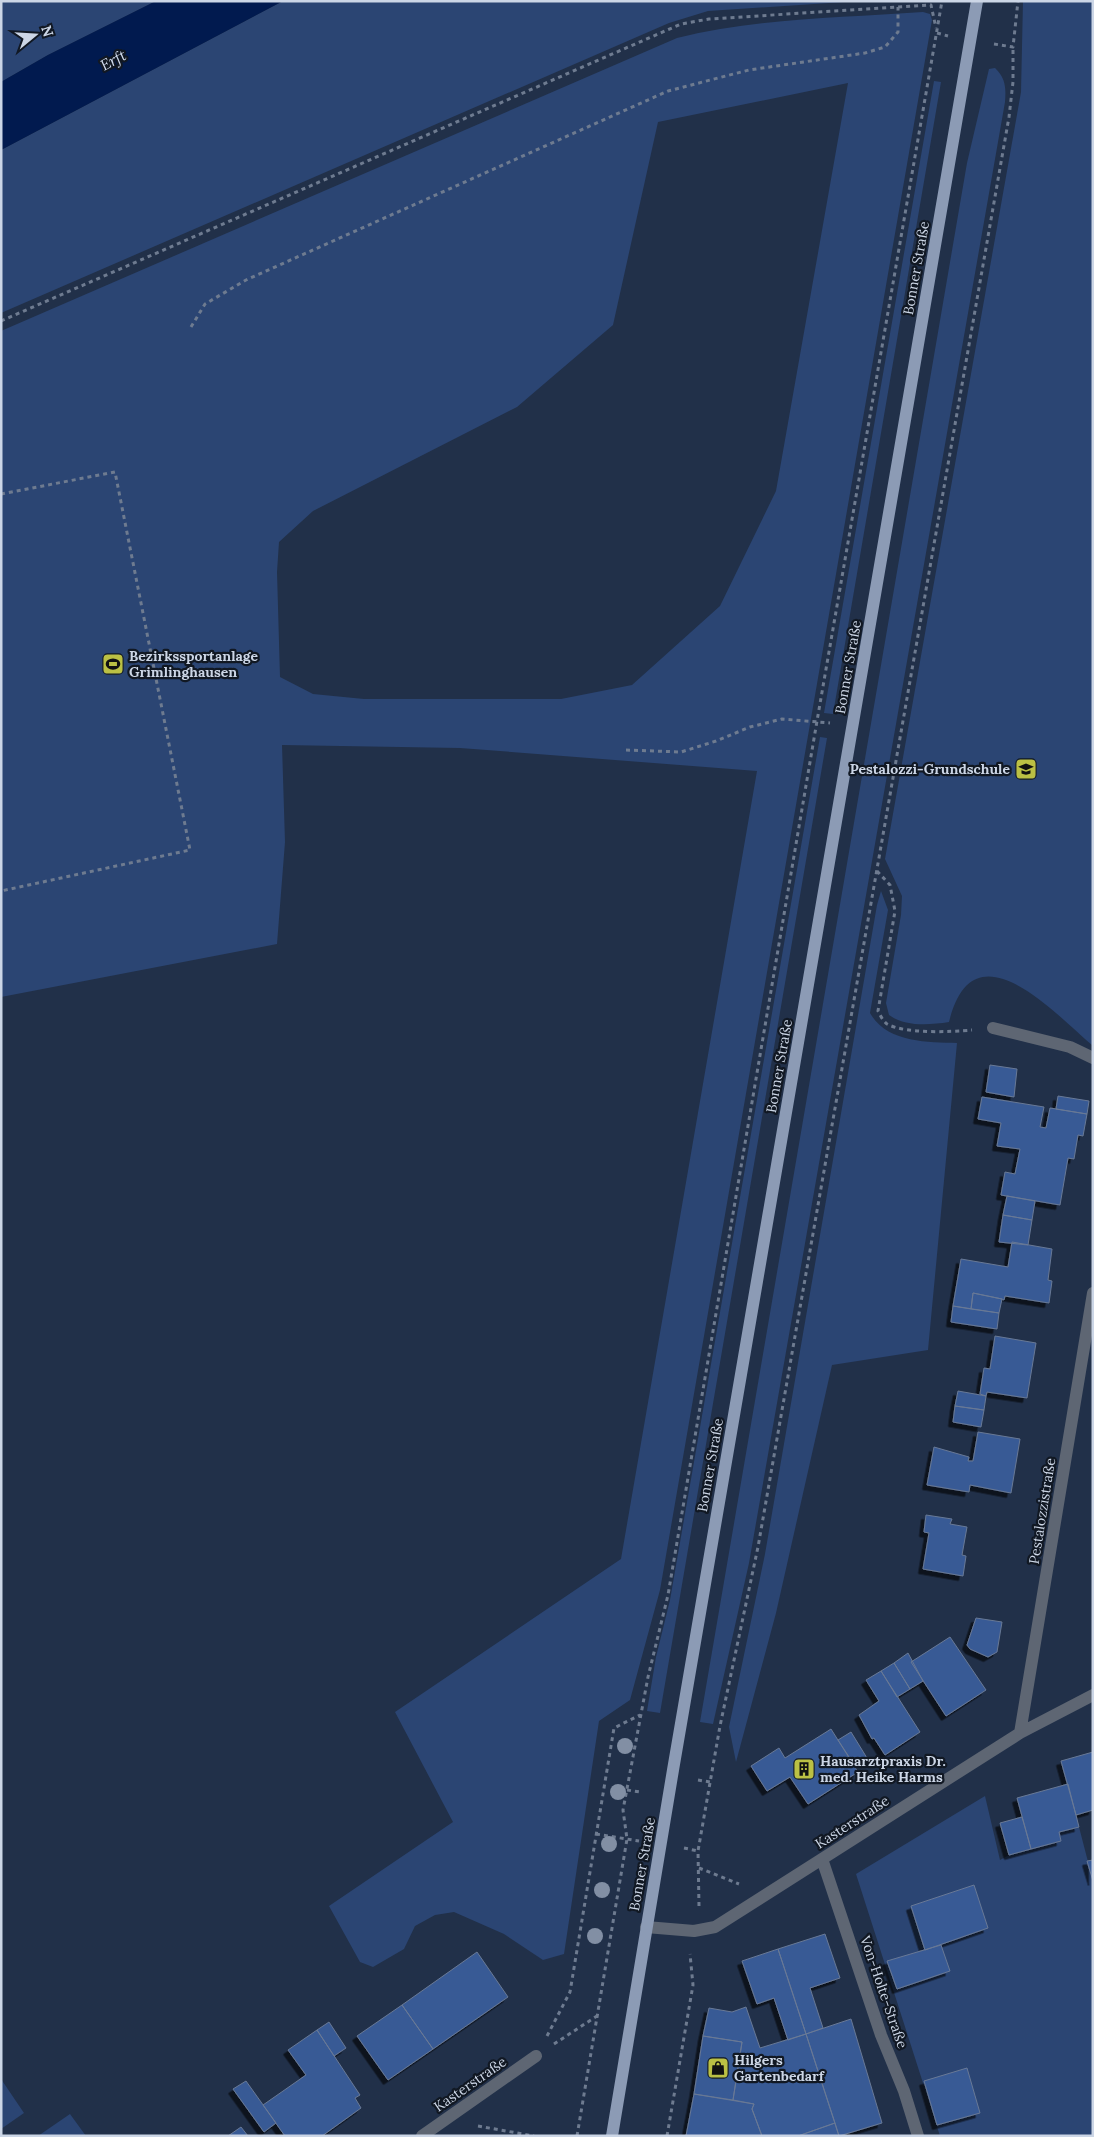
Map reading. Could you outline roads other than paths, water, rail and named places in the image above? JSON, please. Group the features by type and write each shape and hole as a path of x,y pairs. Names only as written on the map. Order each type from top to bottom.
{"main road":[{"name":"Bonner Straße","path":"612,2136 646,1927 977,1"}],"street":[{"path":"993,1028 1070,1047 1093,1058"},
{"name":"Pestalozzistraße","path":"1020,1733 1093,1294"},
{"name":"Kasterstraße","path":"646,1927 694,1931 715,1927 1020,1733 1093,1695"},
{"name":"Von-Holte-Straße","path":"822,1859 881,2034 904,2090 918,2136"},
{"name":"Kasterstraße","path":"422,2136 536,2056"}],"water":[{"name":"Erft","path":"156,1 283,1 1,150 1,82 48,55"}],"place":[{"name":"Bezirkssportanlage Grimlinghausen","path":"113,664"},
{"name":"Pestalozzi-Grundschule","path":"1026,769"},
{"name":"Hausarztpraxis Dr. med. Heike Harms","path":"804,1769"},
{"name":"Hilgers Gartenbedarf","path":"718,2068"}]}
